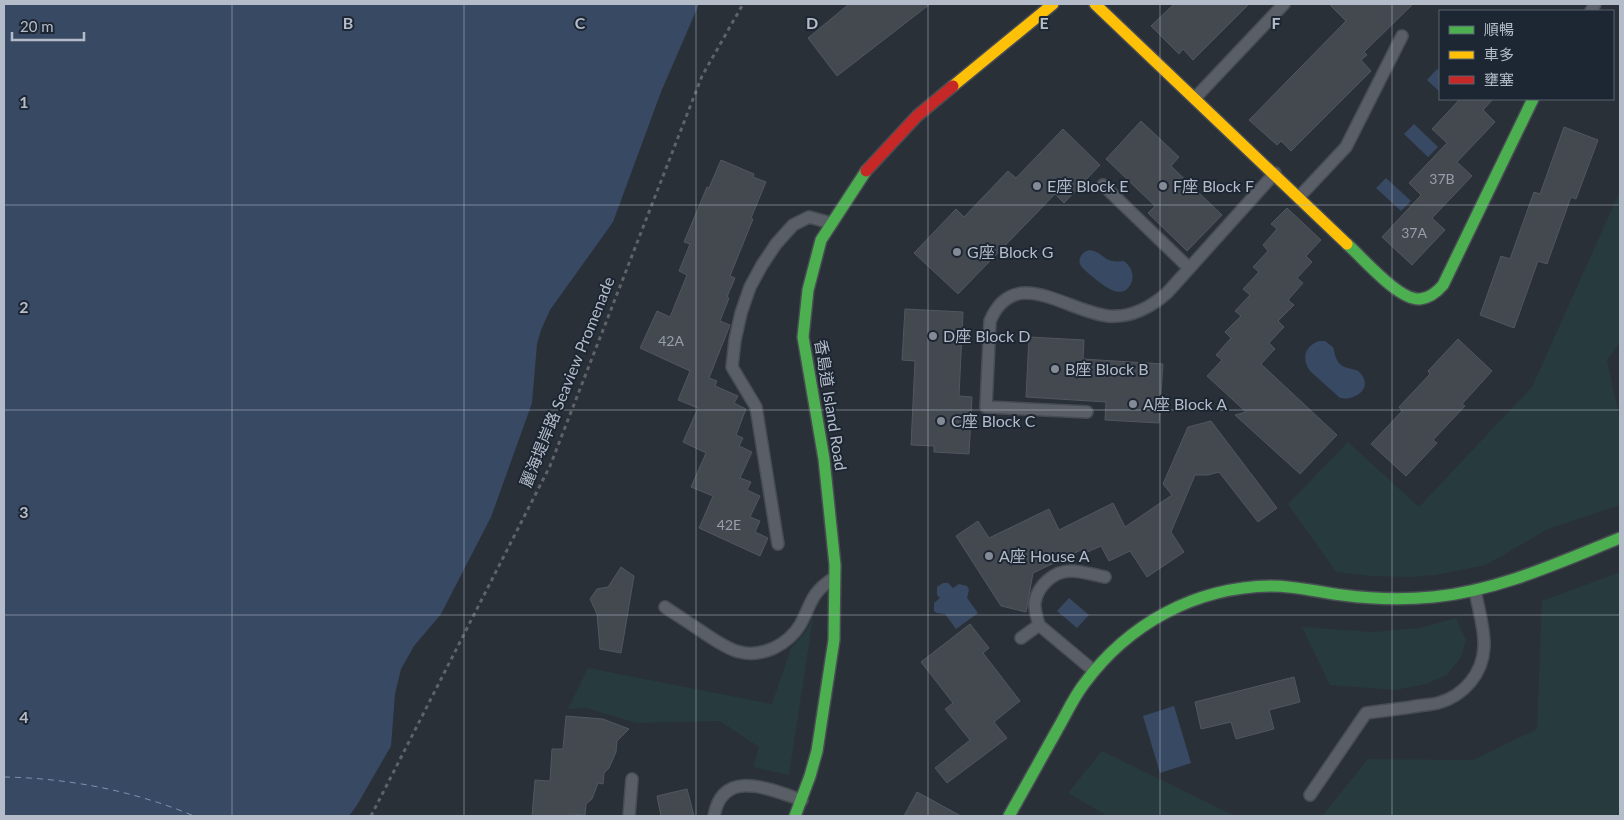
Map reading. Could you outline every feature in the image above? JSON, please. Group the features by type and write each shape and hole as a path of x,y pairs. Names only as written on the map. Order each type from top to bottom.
{"main road":[{"name":"香島道 Island Road","path":"795,816 802,800 817,751 832,649 834,565 824,459 803,337 808,290 821,240 862,176 917,116 1054,4"},
{"path":"1095,4 1403,295 1411,299 1430,297 1443,285 1533,100"},
{"path":"1009,816 1074,699 1094,671 1122,642 1151,620 1181,604 1220,591 1240,587 1275,586 1351,596 1433,597 1474,590 1511,579 1620,538"}],"lane":[{"path":"1195,98 1284,4"},
{"path":"1299,197 1346,147 1402,36"},
{"path":"1087,412 986,407 990,321 1000,304 1008,298 1024,292 1033,293 1096,314 1122,316 1147,308 1167,294 1275,174"},
{"path":"1103,185 1189,268"},
{"path":"778,544 756,407 732,367 735,340 741,313 750,288 776,244 793,225 809,217 832,223"},
{"path":"1094,671 1039,625 1035,614 1035,602 1038,591 1046,582 1062,572 1071,571 1105,576"},
{"path":"665,607 734,652 757,654 780,645 791,636 800,626 815,594 833,578"},
{"path":"1310,795 1366,714 1438,703 1450,699 1471,682 1478,671 1484,647 1474,590"},
{"path":"1021,638 1039,625"},
{"path":"628,816 632,779"},
{"path":"714,816 719,800 734,787 745,784 756,785 802,800"}],"path":[{"name":"麗海堤岸路 Seaview Promenade","path":"370,816 550,466 702,76 744,4"}],"green space":[{"path":"1620,191 1620,342 1607,360 1620,421 1620,505 1548,529 1486,565 1435,575 1409,577 1372,576 1336,572 1288,504 1348,442 1419,507 1532,387"},
{"path":"1620,572 1620,816 1322,816 1368,759 1473,760 1537,729 1542,601"},
{"path":"815,605 789,775 753,767 759,747 720,721 637,723 586,708 568,709 588,668 772,704 791,648 807,630"},
{"path":"1456,618 1466,640 1461,657 1447,675 1426,684 1395,690 1330,685 1302,627 1372,632 1419,628"},
{"path":"1102,751 1235,816 1108,816 1068,793"}],"water":[{"path":"4,4 699,4 661,92 613,222 550,310 541,330 537,344 532,403 491,517 441,614 414,646 401,669 395,694 391,746 349,816 4,816"},
{"path":"1437,69 1439,71 1439,91 1427,80"},
{"path":"1414,124 1438,147 1428,157 1404,134"},
{"path":"1386,178 1411,201 1401,211 1376,188"},
{"path":"1089,250 1112,261 1124,261 1131,270 1132,275 1132,281 1128,288 1124,291 1114,291 1103,285 1085,270 1080,264 1080,257"},
{"path":"1319,341 1325,341 1333,347 1336,359 1341,365 1357,370 1361,374 1365,384 1356,396 1340,398 1310,371 1306,362 1306,353 1310,346"},
{"path":"943,583 948,583 953,588 959,584 967,586 969,590 967,598 978,613 956,629 945,614 934,611 934,603 940,598 937,595 937,587"},
{"path":"1069,598 1089,615 1077,628 1057,611"},
{"path":"1174,706 1191,763 1160,773 1143,716"}],"building":[{"path":"849,4 930,4 837,76 808,38"},
{"path":"1174,4 1249,4 1193,60 1183,49 1179,54 1151,26"},
{"path":"1329,4 1413,4 1364,52 1367,55 1361,60 1371,71 1291,151 1281,141 1277,145 1249,120 1346,21"},
{"path":"1459,100 1492,100 1483,110 1495,122 1457,162 1472,176 1432,218 1445,230 1412,265 1382,237 1421,195 1409,183 1447,143 1432,129"},
{"name":"F座 Block F","path":"1141,121 1179,157 1171,166 1222,215 1187,251 1148,213 1155,206 1106,159"},
{"path":"1564,127 1598,140 1576,199 1571,197 1547,264 1538,261 1514,328 1480,315 1501,256 1510,259 1534,192 1540,194"},
{"path":"1063,129 1100,165 1064,203 1055,194 958,294 914,253 956,209 964,217 1008,171 1016,178"},
{"path":"721,160 754,174 753,177 766,182 730,276 735,278 720,321 730,325 709,378 717,381 715,386 738,396 734,403 746,409 736,435 743,438 739,446 752,452 740,478 751,482 747,490 760,496 750,517 760,521 755,532 768,538 760,556 699,528 713,496 691,487 706,453 683,442 698,408 678,400 690,371 640,348 657,311 670,317 687,275 679,271 690,244 684,242 707,187 709,188"},
{"path":"1287,208 1321,240 1306,256 1312,262 1297,278 1303,283 1288,300 1294,305 1278,321 1284,327 1269,343 1275,349 1261,364 1337,435 1300,474 1235,415 1246,412 1207,376 1222,360 1216,355 1231,338 1225,332 1241,316 1235,311 1250,295 1243,289 1259,272 1253,267 1268,251 1263,245 1277,229 1271,224"},
{"path":"905,309 963,312 959,396 972,397 969,454 934,452 934,446 911,445 915,361 902,360"},
{"path":"1029,337 1084,340 1083,359 1163,364 1159,423 1105,420 1106,402 1026,397"},
{"path":"1458,339 1492,371 1462,404 1465,406 1433,440 1437,443 1406,476 1371,444 1402,411 1399,407 1430,374 1428,371"},
{"path":"1211,421 1277,508 1258,522 1219,472 1208,475 1195,475 1171,532 1184,552 1147,577 1130,551 1109,561 1101,546 1085,553 1083,549 1033,573 1026,612 1001,606 956,536 978,521 989,538 1049,509 1059,530 1113,503 1125,527 1172,495 1163,484 1188,427"},
{"path":"621,567 634,576 621,653 600,649 597,614 590,599 597,589 608,587"},
{"path":"970,624 989,648 983,653 1020,701 994,722 1007,738 947,783 935,768 970,740 945,709 953,703 921,662"},
{"path":"1294,677 1300,702 1269,710 1274,729 1236,739 1231,722 1201,729 1195,702"},
{"path":"566,716 603,719 629,729 617,741 616,752 609,768 604,773 603,784 598,783 592,799 586,804 585,815 532,816 535,780 550,781 552,749 563,749"},
{"path":"687,789 694,816 661,816 657,796"},
{"path":"917,792 961,816 904,816"}],"ferry route":[{"path":"4,777 77,783 148,799 194,816"}],"traffic: fast":[{"path":"1347,244 1382,278 1411,298 1420,299 1436,292 1443,285 1533,100"},
{"path":"795,816 817,751 834,640 835,565 824,459 803,337 808,290 821,240 866,171"},
{"path":"1009,816 1076,695 1084,684 1121,644 1142,627 1190,602 1216,593 1243,588 1271,586 1342,595 1399,599 1457,594 1505,582 1552,566 1620,538"}],"traffic: slow":[{"path":"953,86 1053,4"},
{"path":"1095,4 1347,244"}],"traffic: jam":[{"path":"866,171 917,116 953,86"}],"place":[{"name":"E座 Block E","path":"1037,186"},
{"name":"F座 Block F","path":"1163,186"},
{"name":"G座 Block G","path":"957,252"},
{"name":"D座 Block D","path":"933,336"},
{"name":"B座 Block B","path":"1055,369"},
{"name":"A座 Block A","path":"1133,404"},
{"name":"C座 Block C","path":"941,421"},
{"name":"A座 House A","path":"989,556"}]}
